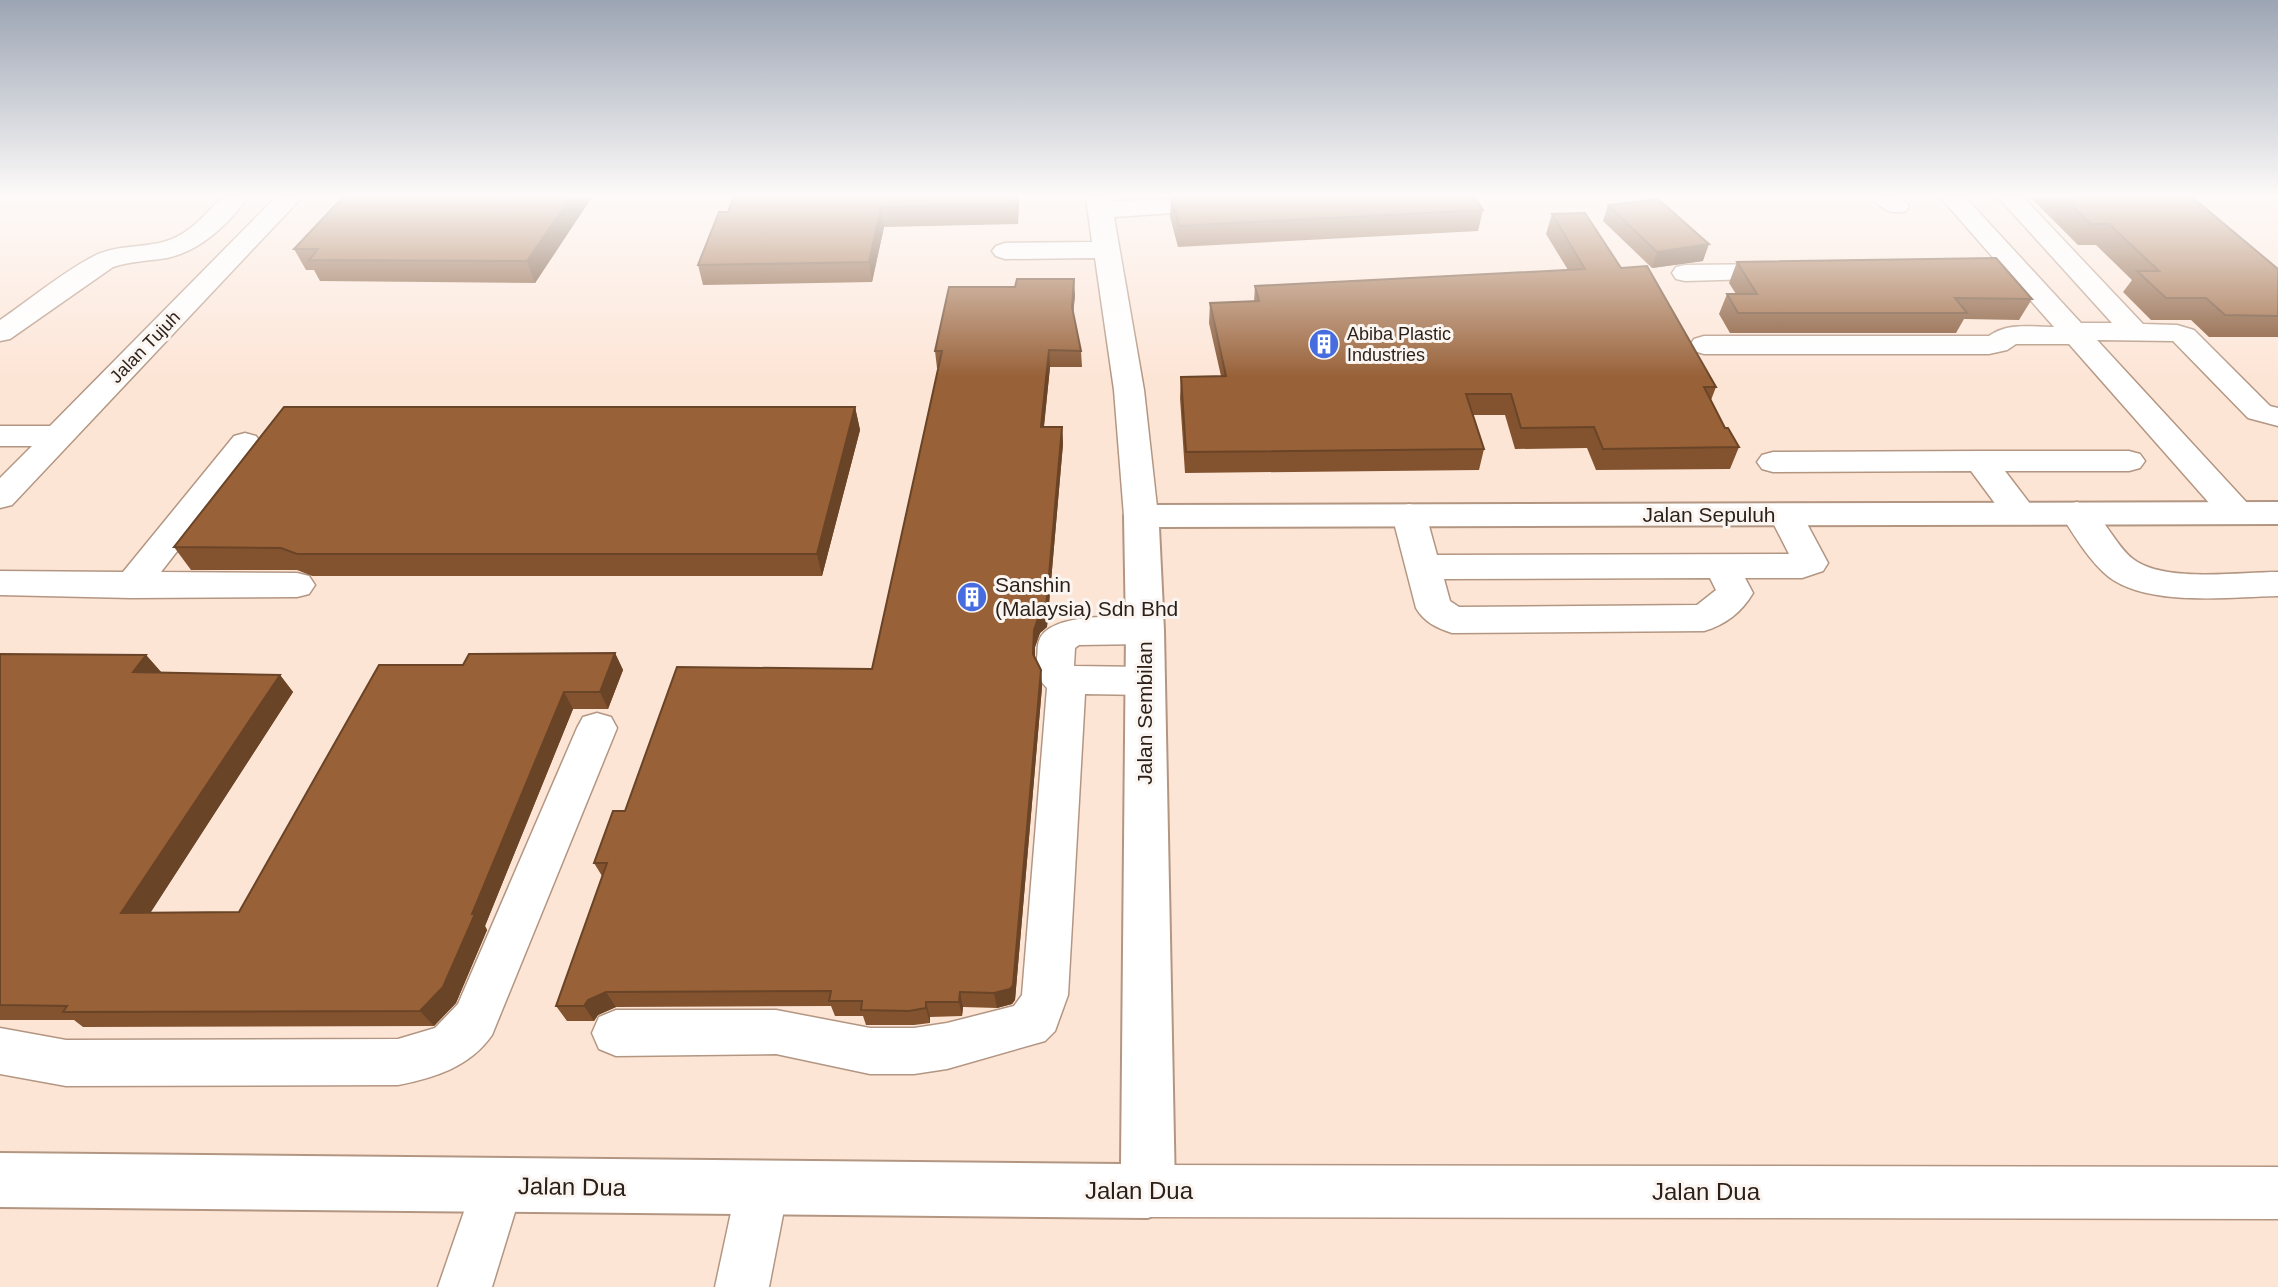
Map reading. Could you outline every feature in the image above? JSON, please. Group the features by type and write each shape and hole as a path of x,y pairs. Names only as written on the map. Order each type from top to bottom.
{"main road":[{"name":"Jalan Sepuluh","path":"1140,516 2278,513"},
{"name":"Jalan Sembilan","path":"1140,516 1145,631 1148,1191"},
{"name":"Jalan Dua","path":"0,1180 1148,1191"}],"street":[{"path":"0,333 104,261 117,257"},
{"name":"Jalan Tujuh","path":"0,497 232,257"},
{"name":"Jalan Sembilan","path":"1108,257 1129,390 1140,516"},
{"path":"2008,257 2237,513"},
{"path":"2066,257 2135,332"},
{"path":"1976,268 2017,267"},
{"path":"1685,274 1810,271"},
{"path":"2077,334 2168,332 2184,336 2259,412 2278,417"},
{"path":"0,436 58,436"},
{"path":"131,586 245,443"},
{"path":"1980,461 2020,513"},
{"path":"1773,462 2129,461"},
{"path":"2077,513 2122,569 2144,579 2173,584 2278,584"},
{"path":"1421,567 1802,566 1811,563 1786,514"},
{"path":"1409,515 1434,608 1451,620 1704,618 1721,607 1735,593 1721,566"},
{"path":"0,583 131,586 297,585"},
{"path":"1145,631 1066,634 1057,641 1055,668 1058,677 1067,680 1145,681"},
{"path":"616,1033 776,1032 870,1051 914,1051 947,1046 1028,1025 1038,1015 1045,995 1067,680"},
{"path":"0,1051 66,1063 398,1062 426,1057 454,1044 467,1032 475,1018 597,728"},
{"path":"465,1287 497,1186"},
{"path":"742,1287 762,1189"},
{"name":"Jalan Dua","path":"1148,1191 2278,1193"}],"lane":[{"path":"1704,345 1989,345 1997,344 2009,335 2077,334"}],"shaded area":[{"path":"0,257 2278,257 2278,1287 0,1287"}],"building":[{"path":"311,257 530,257 527,261 309,260"},
{"path":"701,257 870,257 869,262 698,265"},
{"path":"1578,257 1614,257 1621,268 1647,266 1716,387 1704,387 1725,428 1728,428 1739,447 1603,449 1594,427 1521,428 1511,394 1466,394 1484,449 1186,452 1181,377 1226,376 1210,303 1259,301 1255,286 1585,269"},
{"path":"2144,257 2264,257 2278,269 2278,316 2225,315 2206,298 2166,298 2137,271 2159,271"},
{"path":"1996,258 2032,299 1955,298 1967,313 1738,313 1727,294 1757,294 1737,262"},
{"name":"Sanshin (Malaysia) Sdn Bhd","path":"1017,279 1074,279 1072,307 1081,351 1049,350 1041,427 1062,427 1046,609 1039,616 1034,630 1033,654 1041,670 1013,985 1010,989 994,993 960,992 959,1002 926,1002 926,1008 909,1011 861,1010 862,1001 829,1001 831,991 606,992 588,1000 584,1006 556,1006 607,863 594,863 613,811 625,811 677,667 872,669 942,351 935,351 949,287 1015,287"},
{"path":"284,407 855,407 817,554 297,554 281,548 174,547"},
{"path":"615,653 600,692 564,692 443,987 420,1011 63,1012 67,1006 0,1005 0,654 146,655 133,672 280,675 121,913 239,912 379,665 463,665 469,654"}],"place":[{"name":"Abiba Plastic Industries","path":"1324,344"},
{"name":"Sanshin (Malaysia) Sdn Bhd","path":"972,597"}]}
